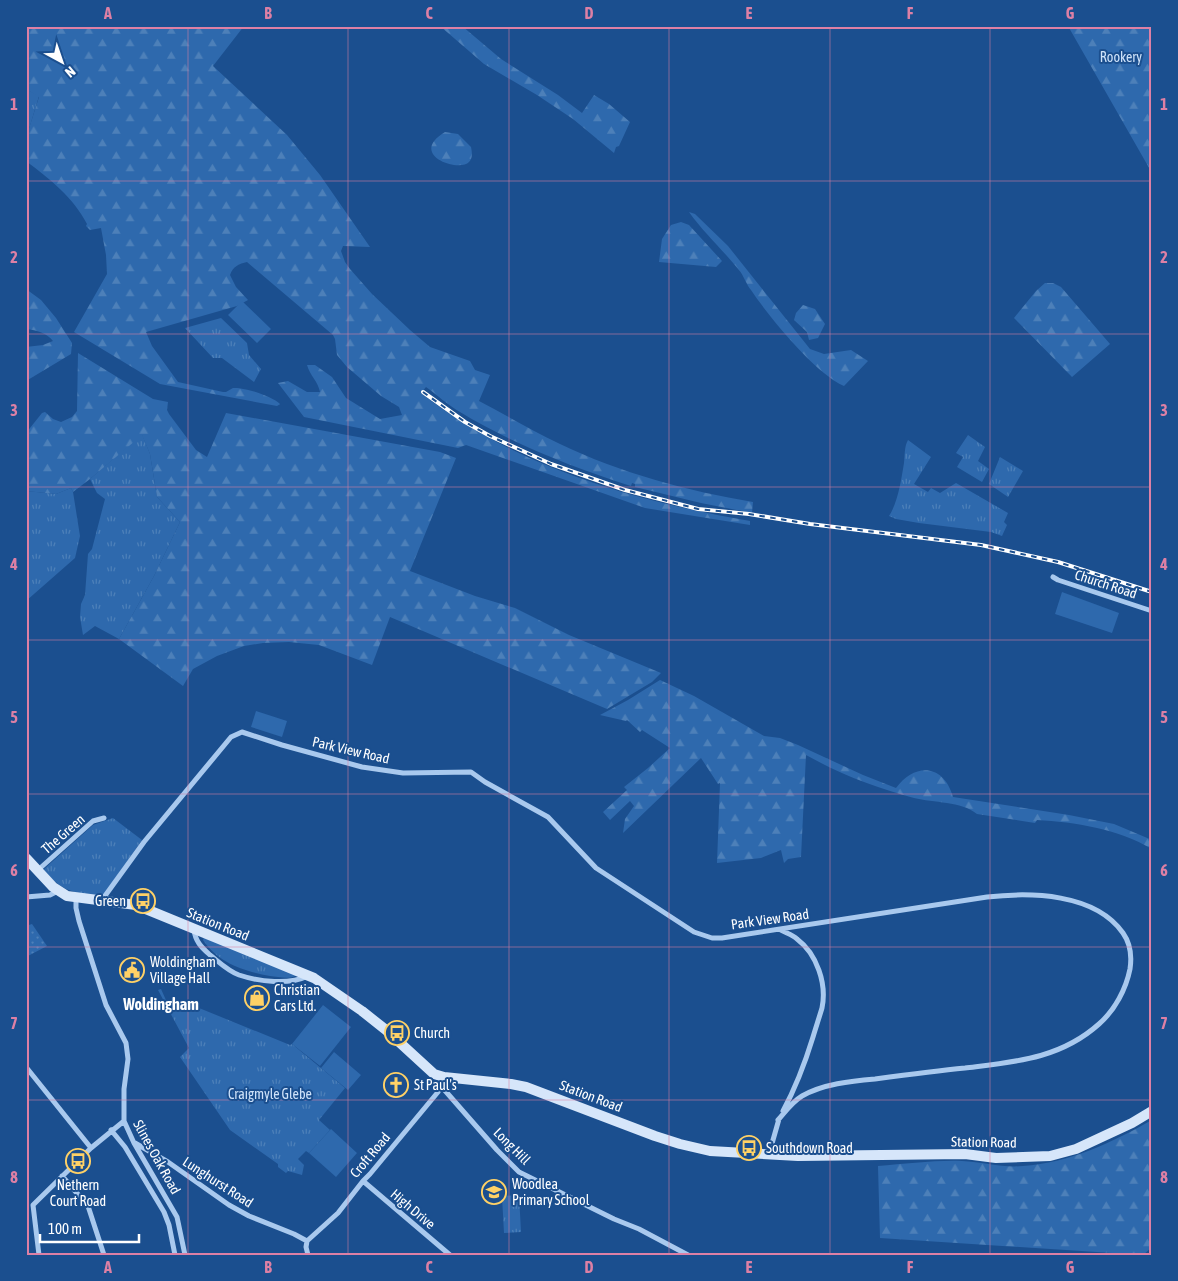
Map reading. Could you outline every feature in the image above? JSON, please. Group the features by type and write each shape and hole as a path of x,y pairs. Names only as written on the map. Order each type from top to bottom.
{"street":[{"name":"Church Road","path":"1053,577 1152,611"},
{"name":"Park View Road","path":"101,900 144,842 231,737 242,732 362,767 403,773 471,772 485,782 548,817 596,868 694,932 712,938 780,930 1009,895 1073,900 1097,909 1109,917 1125,936 1130,947 1131,963 1122,993 1100,1023 1070,1044 1053,1052 1020,1061 868,1079 825,1087 801,1096 778,1120"},
{"name":"The Green","path":"38,870 93,821 104,818"},
{"path":"26,858 58,892 50,895 26,897"},
{"name":"Station Road","path":"58,892 76,897 136,905 309,975 362,1011 386,1030 443,1082 511,1084 526,1087 655,1136 710,1151 827,1157 965,1154 996,1158 1050,1156 1076,1149 1152,1112"},
{"name":"Slines Oak Road","path":"76,897 76,908 106,1005 126,1043 124,1121 134,1143 177,1217 185,1255"},
{"path":"194,929 195,937 201,947 228,969 239,975 276,981 292,981 309,975"},
{"path":"768,1155 778,1120 795,1089 807,1057 822,1006 823,992 821,979 811,954 797,939 780,930"},
{"path":"26,1067 91,1148"},
{"name":"Croft Road","path":"306,1241 338,1212 443,1082"},
{"name":"Long Hill","path":"443,1082 497,1150 519,1172 614,1219 639,1229 688,1255"},
{"path":"39,1255 33,1205 91,1148 124,1121"},
{"path":"111,1130 125,1146 164,1212 169,1225 175,1255"},
{"name":"Lunghurst Road","path":"134,1143 168,1162 229,1205 306,1241"},
{"path":"62,1176 88,1206 104,1255"},
{"name":"High Drive","path":"363,1180 450,1255"},
{"path":"306,1241 308,1255"}],"green space":[{"path":"26,26 244,26 213,66 287,135 320,175 370,247 343,246 341,251 350,269 372,294 430,347 470,361 475,370 490,375 479,401 550,439 606,464 655,480 753,502 752,513 635,487 635,484 632,483 631,486 587,471 543,454 480,424 426,387 421,393 457,419 536,461 620,491 706,513 750,521 750,525 645,508 466,445 458,448 304,417 278,383 288,381 307,392 320,392 307,365 315,365 332,377 346,398 380,419 402,415 399,407 381,396 347,367 337,355 333,335 247,262 233,269 230,275 236,287 248,300 237,306 146,332 152,346 178,382 223,392 233,388 251,391 276,401 280,404 277,406 160,384 74,332 107,274 106,255 101,228 90,230 68,197 26,161 26,138 39,97 26,89"},
{"path":"440,26 462,26 501,59 558,95 582,113 594,95 609,104 630,122 619,146 616,147 614,153 573,119 484,64"},
{"name":"Rookery","path":"1068,26 1152,26 1152,173"},
{"path":"26,89 39,96 26,139"},
{"path":"445,132 458,134 471,147 472,157 469,162 464,165 447,163 439,160 433,154 431,148 435,140"},
{"path":"689,212 695,214 728,246 810,349 824,354 851,350 868,361 844,386 820,369 793,343 749,288 739,270"},
{"path":"681,222 689,225 722,261 716,267 659,262 662,239 671,225"},
{"path":"1045,283 1053,283 1061,287 1110,344 1072,377 1014,318"},
{"path":"26,289 41,300 56,318 72,343 71,354 26,381 26,347 43,345 53,341 41,332 26,329"},
{"path":"242,301 271,329 257,343 228,315"},
{"path":"803,305 815,309 825,324 818,338 809,340 807,332 794,320 796,313"},
{"path":"221,318 247,343 249,355 261,369 254,382 222,358 213,358 185,328"},
{"path":"78,353 153,399 168,402 167,410 169,414 196,450 207,457 226,413 440,452 456,458 410,571 475,596 515,608 569,635 661,673 652,682 607,709 390,617 372,665 319,645 289,642 263,643 244,646 217,656 193,669 183,686 119,639 154,576 180,522 157,497 150,454 142,435 73,492 71,488 56,494 26,491 26,433 42,413 45,412 53,419 61,422 72,417 77,411"},
{"path":"142,434 150,454 157,497 180,522 154,576 119,639 95,626 83,635 80,617 81,604 85,595 88,554 92,549 105,499 97,493 90,479"},
{"path":"968,435 985,447 978,461 989,469 982,482 957,467 963,457 956,453"},
{"path":"908,440 931,457 914,484 928,492 931,488 940,493 956,483 1008,513 1004,522 1007,525 1002,536 991,532 919,523 889,516 899,491"},
{"path":"1000,457 1023,471 1008,497 989,484"},
{"path":"71,488 80,536 75,558 26,601 26,491 56,494"},
{"path":"1062,592 1119,613 1112,633 1055,614"},
{"path":"660,680 694,696 764,736 780,738 798,745 896,788 912,774 928,770 943,778 949,786 953,797 1114,824 1152,840 1152,849 1125,836 1096,828 1051,821 1037,820 1035,823 977,814 963,807 914,798 858,780 806,755 801,857 788,859 784,863 781,850 761,858 717,863 720,783 718,784 701,758 623,833 625,819 634,806 630,801 610,820 603,812 627,790 624,787 670,748 642,730 640,732 627,720 600,715"},
{"path":"256,711 287,721 282,737 251,727"},
{"path":"113,818 142,840 104,894 100,896 68,890 43,870 93,825"},
{"path":"32,924 47,946 26,957 26,926"},
{"path":"204,937 297,975 281,977 260,974 232,965 209,948 203,940"},
{"name":"Craigmyle Glebe","path":"161,989 169,1007 174,1002 199,1008 290,1045 292,1044 345,1088 319,1120 330,1130 309,1153 306,1151 298,1159 304,1165 302,1175 288,1171 286,1173 278,1167 278,1164 230,1130 180,1057 189,1048 158,990"},
{"path":"323,1005 351,1027 320,1066 292,1044"},
{"path":"334,1052 361,1075 348,1090 321,1068"},
{"path":"1152,1120 1152,1247 1143,1255 880,1238 878,1166 952,1161 1008,1166 1040,1164 1057,1161 1090,1150"},
{"path":"331,1129 357,1153 336,1177 309,1153"},
{"path":"519,1195 521,1232 504,1233 502,1196"}],"railway":[{"path":"423,392 465,422 490,436 551,464 625,490 698,509 981,545 1058,562 1152,592"}],"place":[{"name":"Green","path":"143,901"},
{"name":"Woldingham Village Hall","path":"132,970"},
{"name":"Christian Cars Ltd.","path":"257,998"},
{"name":"Church","path":"397,1033"},
{"name":"St Paul's","path":"396,1085"},
{"name":"Southdown Road","path":"749,1148"},
{"name":"Nethern Court Road","path":"78,1161"},
{"name":"Woodlea Primary School","path":"494,1192"}],"district":[{"name":"Woldingham","path":"161,1004"}]}
